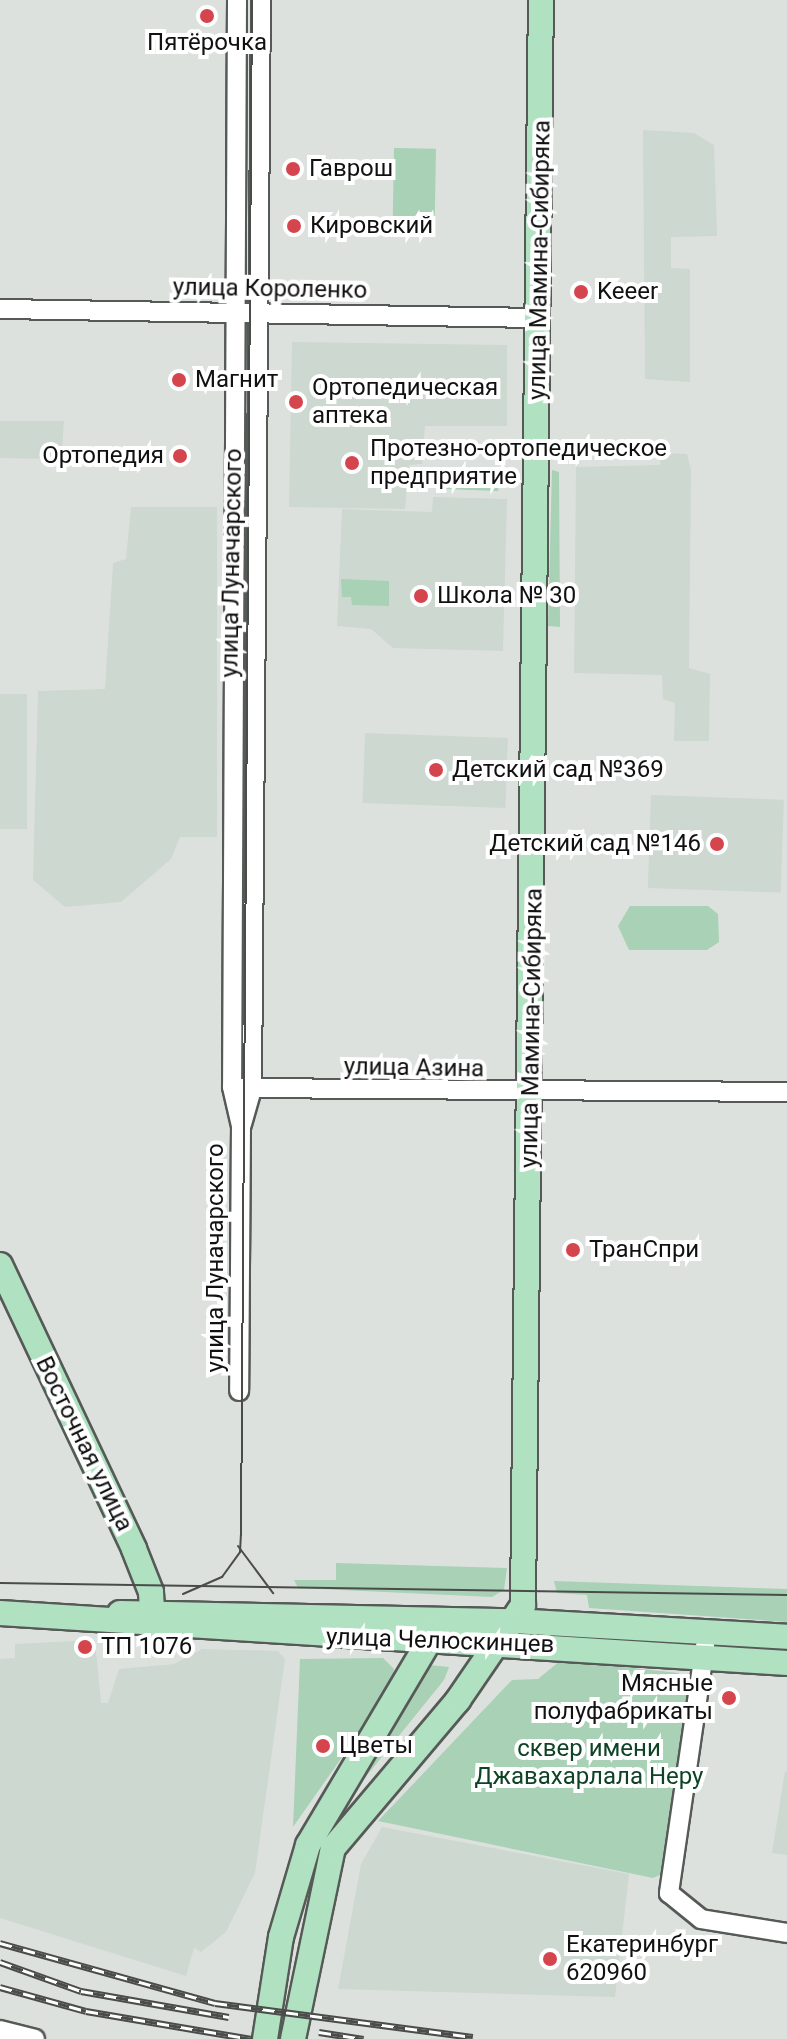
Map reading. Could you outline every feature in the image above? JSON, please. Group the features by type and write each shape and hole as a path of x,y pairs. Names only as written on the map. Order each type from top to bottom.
{"main road":[{"name":"улица Мамина-Сибиряка","path":"293,2039 333,1848 499,1644 523,1605 527,1551 541,0"},
{"name":"Восточная улица","path":"0,1265 134,1549 153,1617"},
{"name":"улица Челюскинцев","path":"0,1613 513,1621 787,1637"},
{"name":"улица Челюскинцев","path":"153,1617 429,1641 787,1663"},
{"path":"265,2039 281,1937 308,1845 443,1619"}],"street":[{"name":"улица Луначарского","path":"237,0 232,1087 241,1125 239,1391"},
{"name":"улица Луначарского","path":"241,1125 252,1088 261,0"},
{"name":"улица Короленко","path":"0,309 539,318"},
{"name":"улица Азина","path":"232,1087 787,1092"},
{"path":"706,1632 669,1893 701,1919 787,1933"},
{"path":"0,2030 35,2039"}],"shaded area":[{"path":"643,130 694,133 714,145 717,236 671,237 671,268 690,269 690,382 645,379"},
{"path":"292,342 507,345 507,426 425,426 422,464 409,465 405,509 289,507"},
{"path":"0,421 64,421 62,450 56,446 56,459 0,458"},
{"path":"660,453 687,454 691,470 689,668 710,674 709,741 674,741 675,703 663,699 662,675 574,673 576,467 660,465"},
{"name":"Школа № 30","path":"433,497 507,499 503,651 393,648 371,629 337,626 342,509 432,512"},
{"path":"131,507 217,507 217,837 180,837 171,859 121,902 65,907 33,880 38,691 105,689 113,563 126,559"},
{"path":"0,694 27,694 27,829 0,829"},
{"name":"Детский сад №369","path":"365,733 508,738 505,808 363,803"},
{"name":"Детский сад №146","path":"651,795 784,800 781,893 648,888"},
{"path":"95,1640 101,1703 108,1703 119,1669 174,1664 202,1649 278,1651 285,1659 255,1873 226,1932 201,1952 194,1948 186,1976 0,1918 0,1659 15,1658 15,1644"},
{"path":"787,1772 787,1855 772,1853"},
{"path":"382,1827 629,1874 615,1997 338,1989 361,1864"}],"green space":[{"path":"394,148 436,149 434,235 392,234"},
{"path":"444,469 499,471 498,491 443,489"},
{"path":"552,470 559,472 560,627 548,626"},
{"path":"341,579 389,581 389,606 352,605 351,597 342,597"},
{"path":"630,906 708,906 718,914 719,942 707,950 629,950 618,926"},
{"path":"336,1563 507,1568 504,1590 492,1597 298,1588 294,1580 336,1580"},
{"path":"554,1581 787,1589 787,1622 589,1608 587,1595 557,1593"},
{"path":"383,1658 394,1669 392,1686 293,1827 300,1659"},
{"name":"сквер имени Джавахарлала Неру","path":"561,1660 678,1673 697,1689 669,1871 653,1878 378,1821 512,1680 538,1679"},
{"path":"430,1665 449,1667 444,1680 339,1810"}],"tram line":[{"path":"183,1594 222,1577 240,1552 241,1535 252,0"},
{"path":"238,1546 273,1593"},
{"path":"0,1583 787,1595"}],"railway":[{"path":"0,1943 215,2003 473,2037"},
{"path":"0,1962 81,1991 229,2017"},
{"path":"0,1987 86,2011 252,2039"},
{"path":"319,2032 363,2039"}],"place":[{"name":"Пятёрочка","path":"207,16"},
{"name":"Гаврош","path":"293,169"},
{"name":"Кировский","path":"294,226"},
{"name":"Keeer","path":"581,292"},
{"name":"Магнит","path":"179,380"},
{"name":"Ортопедическая аптека","path":"296,402"},
{"name":"Ортопедия","path":"180,456"},
{"name":"Протезно-ортопедическое предприятие","path":"352,463"},
{"name":"Школа № 30","path":"421,596"},
{"name":"Детский сад №369","path":"436,770"},
{"name":"Детский сад №146","path":"717,844"},
{"name":"ТранСпри","path":"573,1250"},
{"name":"ТП 1076","path":"85,1647"},
{"name":"Мясные полуфабрикаты","path":"729,1698"},
{"name":"Цветы","path":"323,1746"},
{"name":"Екатеринбург 620960","path":"550,1959"}]}
